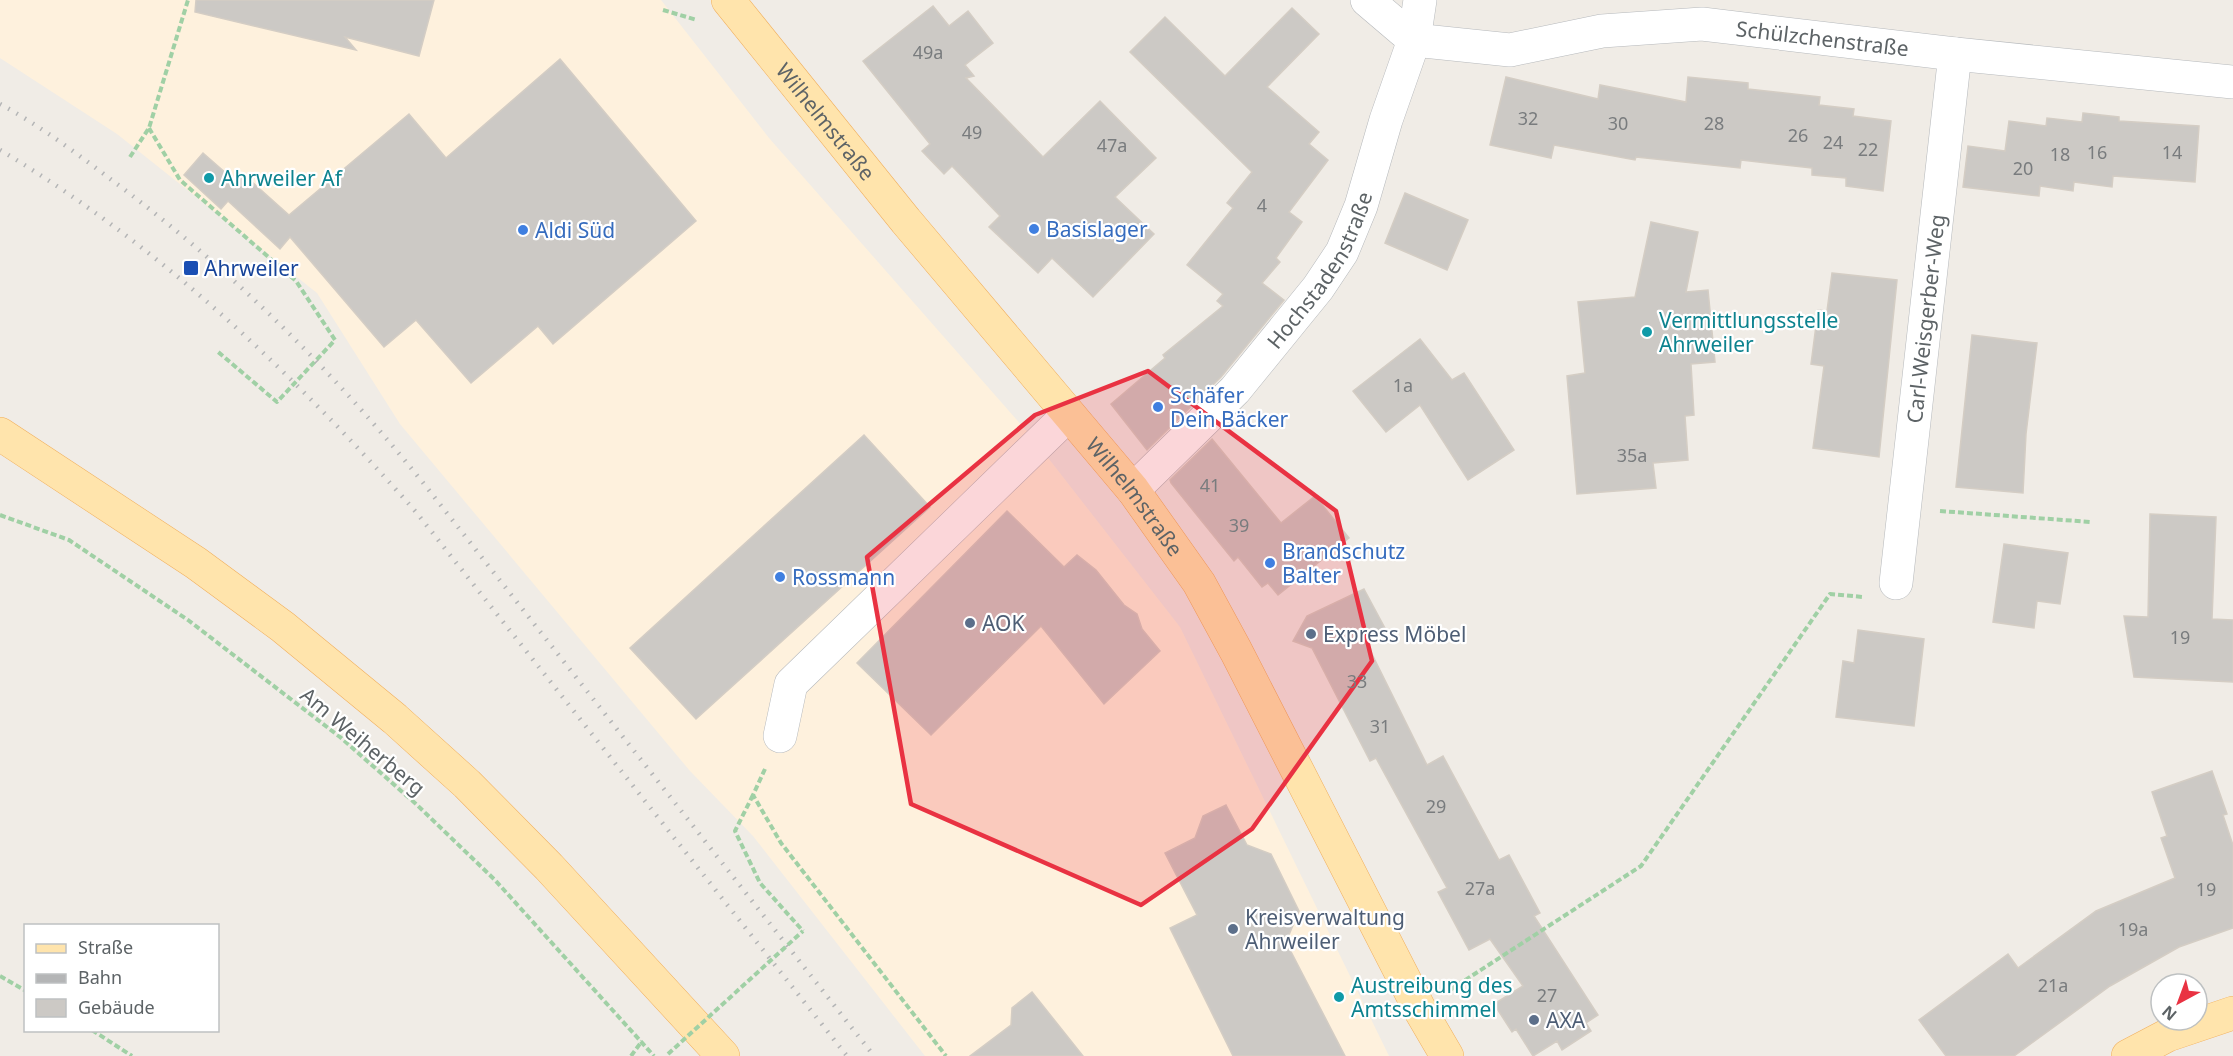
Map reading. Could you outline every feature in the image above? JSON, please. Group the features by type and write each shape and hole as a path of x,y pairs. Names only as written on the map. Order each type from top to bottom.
{"main road":[{"name":"Wilhelmstraße","path":"728,0 906,221 1133,490 1199,583 1420,1010 1448,1056"},
{"path":"0,434 196,563 283,627 395,719 467,784 541,859 723,1056"},
{"path":"2128,1056 2168,1035 2233,1013"}],"street":[{"path":"1367,0 1414,40"},
{"name":"Hochstadenstraße","path":"1133,490 1235,390 1318,288 1342,252 1361,206 1386,120 1414,40 1420,0"},
{"name":"Schülzchenstraße","path":"1414,40 1510,50 1602,32 1702,24 1954,54 2233,82"},
{"name":"Carl-Weisgerber-Weg","path":"1896,583 1954,54"},
{"path":"780,736 791,684 1068,415"}],"path":[{"path":"130,157 149,128 188,0"},
{"path":"149,128 180,180 296,280 335,340 277,402 217,351"},
{"path":"1903,508 2091,522"},
{"name":"Am Weiherberg","path":"0,515 69,540 188,620 340,737 416,804 495,880 654,1056"},
{"path":"1420,1010 1641,866 1830,594 1880,599 1896,583"},
{"path":"667,1055 803,931 760,883 735,831 780,736"},
{"path":"753,795 781,843 946,1056"},
{"path":"0,976 24,990"},
{"path":"95,1032 132,1056"},
{"path":"631,1056 642,1041"}],"highlighted area":[{"path":"1148,371 1336,511 1372,661 1252,829 1141,905 911,804 867,557 1035,415"}],"shaded area":[{"path":"0,0 661,0 769,138 1031,436 1180,627 1389,1056 925,1056 753,836 690,771 400,424 317,293 117,134 0,58"}],"building":[{"path":"196,0 434,0 419,56 345,37 356,50 195,12"},
{"path":"933,6 949,26 968,11 993,43 965,65 974,76 966,78 1043,157 1100,101 1156,158 1115,197 1154,234 1093,297 1052,258 1038,273 989,227 1000,216 952,166 944,174 922,151 930,144 863,61"},
{"path":"1292,8 1319,34 1267,87 1319,132 1309,144 1328,160 1289,212 1302,222 1276,258 1280,262 1262,283 1284,300 1221,377 1147,450 1111,404 1165,358 1163,355 1223,306 1217,301 1223,294 1187,265 1233,208 1227,203 1252,172 1130,52 1165,17 1225,76"},
{"name":"Aldi Süd","path":"560,59 696,221 553,344 538,326 471,383 416,320 384,347 290,237 280,249 228,201 221,209 184,175 203,153 235,181 242,173 289,215 409,114 446,158"},
{"path":"1506,77 1598,99 1600,85 1686,102 1688,77 1748,83 1748,89 1820,97 1819,105 1854,109 1853,116 1891,121 1883,191 1846,186 1846,178 1812,175 1812,168 1741,160 1740,168 1636,157 1635,160 1554,145 1551,158 1490,145"},
{"path":"2083,113 2119,117 2119,121 2199,126 2195,182 2113,176 2112,187 2074,182 2073,191 2040,186 2039,196 1963,187 1968,146 2005,151 2009,121 2046,126 2047,118 2082,122"},
{"path":"1405,193 1468,220 1447,270 1385,243"},
{"path":"1651,222 1698,232 1686,292 1708,290 1715,362 1691,364 1694,415 1685,416 1688,460 1653,463 1656,488 1577,494 1567,376 1585,373 1578,302 1635,297"},
{"path":"1832,273 1897,280 1879,457 1813,448 1824,366 1811,364 1818,310 1827,311"},
{"path":"1972,335 2037,343 2026,434 2023,493 1956,487"},
{"path":"1420,339 1452,380 1464,373 1514,450 1468,480 1420,405 1386,432 1353,391"},
{"name":"Rossmann","path":"864,435 930,507 696,719 630,648"},
{"path":"1212,439 1281,523 1315,496 1349,538 1278,595 1268,583 1262,587 1238,557 1234,561 1171,483 1170,480"},
{"name":"AOK","path":"1007,511 1064,567 1077,555 1096,570 1124,605 1137,614 1142,629 1160,651 1104,704 1041,626 931,735 857,663"},
{"path":"2150,514 2216,517 2212,619 2233,620 2233,682 2134,677 2124,616 2148,617"},
{"path":"2004,544 2068,553 2060,604 2037,601 2034,628 1993,622"},
{"path":"1364,589 1387,632 1366,642 1427,765 1443,756 1499,860 1509,855 1540,913 1534,916 1598,1015 1586,1023 1591,1031 1562,1050 1557,1041 1533,1056 1516,1029 1512,1032 1494,1004 1523,986 1490,939 1469,950 1438,892 1447,888 1376,758 1370,761 1312,648 1293,641 1307,616"},
{"path":"1858,630 1924,639 1914,726 1836,717 1843,661 1854,663"},
{"path":"2212,771 2227,814 2223,815 2233,845 2233,928 2179,947 2110,986 2014,1056 1946,1056 1919,1020 2008,954 2018,968 2096,911 2175,878 2161,838 2167,836 2152,792"},
{"name":"Kreisverwaltung Ahrweiler","path":"1226,805 1247,845 1271,854 1299,911 1286,942 1345,1056 1233,1056 1170,928 1197,915 1165,853 1195,838 1203,816"},
{"path":"1032,992 1083,1056 970,1056 1011,1025 1012,1008"}],"railway":[{"path":"0,104 75,152 202,253 282,327 357,406 428,489 874,1056"},
{"path":"0,150 59,187 169,270 273,362 370,461 416,512 847,1056"}],"place":[{"name":"Ahrweiler Af","path":"209,178"},
{"name":"Basislager","path":"1034,229"},
{"name":"Aldi Süd","path":"523,230"},
{"name":"Ahrweiler","path":"191,268"},
{"name":"Vermittlungsstelle Ahrweiler","path":"1647,332"},
{"name":"Schäfer Dein Bäcker","path":"1158,407"},
{"name":"Brandschutz Balter","path":"1270,563"},
{"name":"Rossmann","path":"780,577"},
{"name":"AOK","path":"970,623"},
{"name":"Express Möbel","path":"1311,634"},
{"name":"Kreisverwaltung Ahrweiler","path":"1233,929"},
{"name":"Austreibung des Amtsschimmel","path":"1339,997"},
{"name":"AXA","path":"1534,1020"}]}
